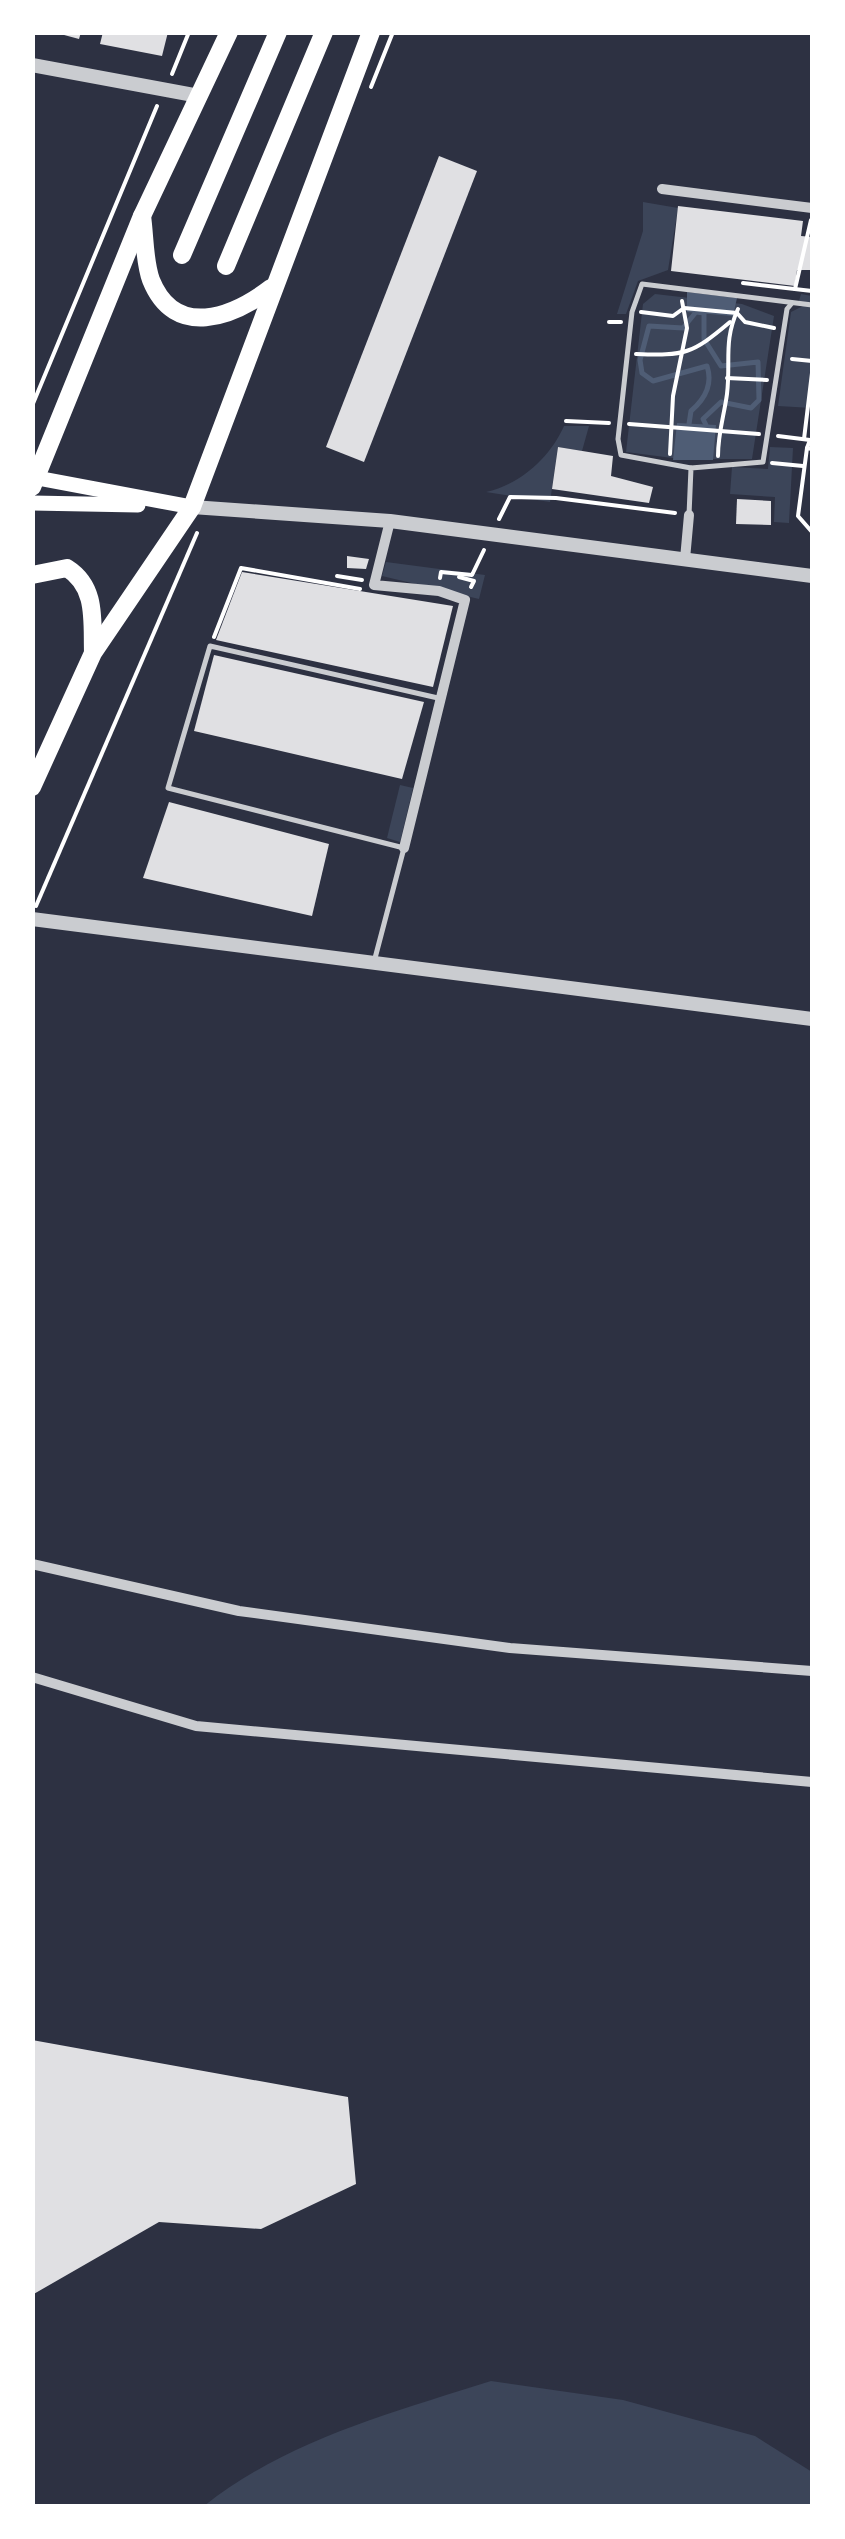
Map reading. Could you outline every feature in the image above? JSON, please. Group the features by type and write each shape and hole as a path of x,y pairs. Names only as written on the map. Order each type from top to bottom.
{"main road":[{"path":"192,507 34,481 142,216 228,32"},
{"path":"182,254 278,32"},
{"path":"226,266 324,32"},
{"path":"32,787 93,653 192,507 371,32"},
{"path":"142,216 151,280 168,304 192,318 221,318 272,287"},
{"path":"32,502 192,507"},
{"path":"32,575 67,568 83,578 91,597 93,653"}],"street":[{"path":"32,65 199,96"},
{"path":"662,189 812,208"},
{"path":"192,507 390,521 812,576"},
{"path":"685,560 689,515"},
{"path":"390,521 371,586 439,591 465,600 404,848"},
{"path":"32,919 812,1020"},
{"path":"32,1564 238,1611 510,1648 812,1671"},
{"path":"32,1677 196,1726 812,1782"}],"lane":[{"path":"792,303 762,462 692,468 621,454 620,424 632,312 642,284 812,305"},
{"path":"689,515 692,468"},
{"path":"374,962 404,848 168,788 210,646 442,699"}],"path":[{"path":"32,406 189,32"},
{"path":"792,303 812,216"},
{"path":"795,289 812,291"},
{"path":"718,464 718,430 727,378 726,337 745,296"},
{"path":"669,464 676,376 686,328 684,308"},
{"path":"632,312 673,316 684,308 735,316 745,322 784,330"},
{"path":"644,354 682,356 704,345 735,316"},
{"path":"794,359 812,361"},
{"path":"804,439 812,374"},
{"path":"727,378 759,378"},
{"path":"566,421 810,440 798,516 812,532"},
{"path":"762,462 805,467"},
{"path":"510,497 556,498 689,515"},
{"path":"210,646 240,568 348,588 371,586"},
{"path":"440,578 441,572 472,576"},
{"path":"337,576 371,586"}],"shaded area":[{"path":"643,202 678,208 668,270 638,281 626,314 617,314 643,231"},
{"path":"687,292 737,298 733,316 687,312"},
{"path":"655,294 742,304 774,316 752,459 680,459 626,452 643,304"},
{"path":"801,294 812,296 812,408 778,406 791,312 809,303 799,301"},
{"path":"677,423 716,425 713,460 673,460"},
{"path":"564,426 589,426 582,451 558,447 550,502 486,492 510,483 532,468 551,449"},
{"path":"770,447 793,448 789,523 774,522 775,497 730,494 732,467 768,469"},
{"path":"386,562 485,575 479,599 382,576"},
{"path":"400,785 413,788 400,842 387,838"},
{"path":"491,2381 623,2400 755,2436 812,2472 812,2506 204,2506 236,2483 305,2446 378,2417"}],"building":[{"path":"53,32 81,32 79,39"},
{"path":"103,32 168,32 162,56 100,44"},
{"path":"439,156 477,171 364,462 326,447"},
{"path":"678,206 803,221 801,236 812,237 812,270 797,270 795,286 671,271"},
{"path":"558,447 613,456 611,476 653,487 649,503 552,489"},
{"path":"737,499 771,501 771,525 736,524"},
{"path":"347,556 369,559 366,569 347,568"},
{"path":"242,572 453,606 433,687 216,640"},
{"path":"214,655 424,702 402,779 194,731"},
{"path":"169,802 329,844 312,916 143,878"},
{"path":"32,2040 348,2097 356,2184 261,2229 159,2222 32,2295"}],"waterway":[{"path":"689,424 691,411 706,391 707,366 653,381 642,373 640,360 649,326 683,328 696,312 704,313 704,339 721,366 758,362 759,400 751,408 721,402 703,419 706,425"}]}
